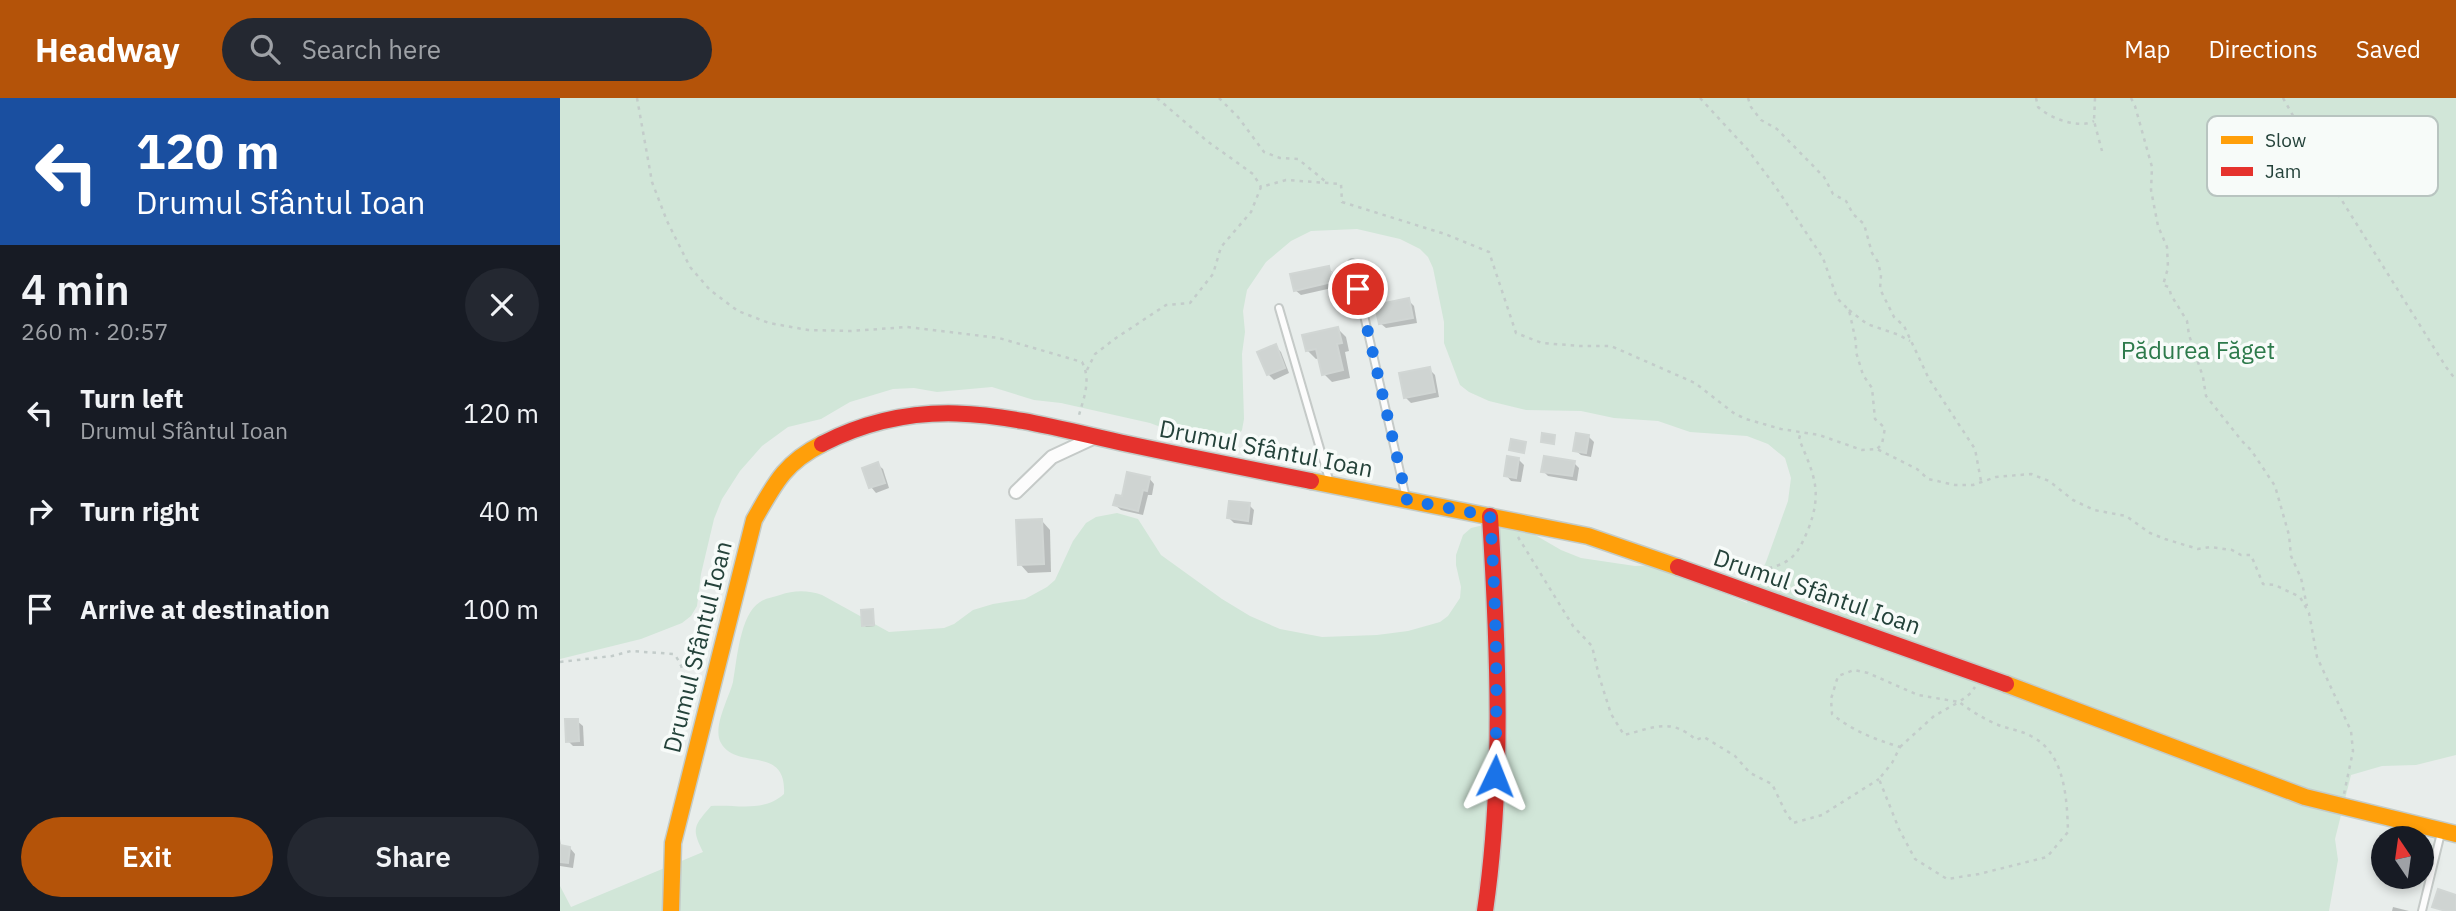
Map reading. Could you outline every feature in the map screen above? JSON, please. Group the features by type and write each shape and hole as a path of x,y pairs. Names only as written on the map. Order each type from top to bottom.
{"main road":[{"name":"Drumul Sfântul Ioan","path":"671,911 673,843 754,520 779,477 806,452 845,432 868,424 919,413 987,414 1588,536 1983,675 2305,797 2449,832"},
{"path":"1485,911 1491,874 1498,704 1490,516"}],"street":[{"path":"1016,492 1052,457 1095,437"}],"lane":[{"path":"1352,263 1407,500"},
{"path":"1279,308 1331,485"},
{"path":"2422,911 2449,832"}],"path":[{"path":"637,98 652,182 667,221 690,267 710,290 738,312 769,323 808,330 851,331 907,327 999,338 1082,362 1087,370 1088,385 1075,432"},
{"path":"1157,98 1207,141 1253,174 1261,187"},
{"path":"1219,98 1238,117 1264,152 1280,158 1298,159 1327,182"},
{"path":"1700,98 1748,150 1775,186 1823,258 1837,298 1867,324 1899,334 1911,342"},
{"path":"1748,98 1761,120 1777,129 1824,177 1833,194 1846,201 1853,214 1864,223 1872,253 1878,262 1880,289 1894,317 1904,326 1929,379 1975,449 1981,482"},
{"path":"2036,98 2038,107 2054,119 2084,125 2094,121"},
{"path":"2095,98 2094,121 2102,150"},
{"path":"2131,98 2136,106 2152,167 2151,190 2159,228 2167,247 2168,268 2163,285 2169,287 2171,295 2188,321 2189,335 2203,377 2206,396 2274,482 2289,535 2291,556 2301,578 2317,657 2347,722 2352,741 2352,761 2340,807"},
{"path":"2283,98 2294,116"},
{"path":"1261,187 1286,180 1341,184 1342,202 1445,234 1489,252 1516,333 1542,343 1611,346 1695,383 1735,414 1758,423 1819,435 1862,450 1877,449 1917,469 1928,479 1955,485 1973,485 2010,475 2039,476 2073,500 2094,510 2126,516 2165,540 2198,549 2210,547 2251,555 2263,584 2275,585 2300,597 2309,613"},
{"path":"1087,370 1095,354 1116,338 1166,306 1190,303 1213,274 1222,247 1251,212 1261,187"},
{"path":"2341,196 2456,380"},
{"path":"1849,310 1856,352 1863,375 1872,388 1875,419 1885,428 1882,444 1877,449"},
{"path":"1754,594 1766,569 1784,564 1794,557 1814,517 1816,485 1799,439 1801,432"},
{"path":"1515,532 1573,626 1592,646 1611,714 1624,735 1661,726 1684,728 1696,740 1704,737 1735,756 1750,773 1772,784 1793,822 1822,815 1879,779 1900,747 1934,716 1971,693 1983,675"},
{"path":"560,662 631,651 674,654 682,663 684,675 687,699 684,716 691,728 700,734"},
{"path":"1879,779 1899,829 1915,859 1947,879 2047,858 2068,831 2067,796 2057,764 2048,747 2031,736 1995,724 1959,702 1918,695 1868,673 1854,670 1838,676 1831,699 1832,714 1850,728 1873,739 1900,747"}],"green space":[{"name":"Pădurea Făget","path":"560,98 2456,98 2456,755 2416,765 2382,766 2351,775 2335,839 2338,860 2329,911 560,911 560,886 571,907 703,852 696,828 711,806 758,806 784,794 783,779 778,769 769,763 728,751 719,737 720,721 733,682 744,627 753,608 767,599 790,592 812,592 889,632 944,628 973,610 1025,599 1047,587 1055,580 1073,541 1086,523 1096,517 1117,513 1138,519 1161,555 1250,616 1280,629 1322,637 1377,635 1408,631 1440,622 1448,616 1460,598 1456,555 1463,535 1471,528 1492,523 1523,528 1581,558 1635,566 1656,565 1747,603 1766,562 1788,501 1791,478 1785,458 1768,444 1747,436 1690,432 1658,421 1614,418 1581,411 1526,410 1489,401 1469,392 1460,385 1444,343 1444,322 1433,268 1428,257 1420,249 1400,239 1357,229 1311,231 1291,241 1266,262 1247,290 1243,311 1245,332 1242,354 1244,419 1242,430 1236,439 1215,443 1150,423 1061,403 1034,400 992,387 937,392 914,388 893,389 850,402 821,419 788,427 762,446 740,471 722,499 714,519 701,574 697,606 691,616 682,623 641,639 560,659"}],"building":[{"path":"1329,266 1332,282 1294,291 1290,274"},
{"path":"1409,298 1413,318 1379,324 1375,305"},
{"path":"1338,327 1342,343 1337,344 1343,370 1322,375 1316,349 1306,351 1302,335"},
{"path":"1276,344 1285,368 1267,375 1257,352"},
{"path":"1430,367 1435,392 1404,398 1399,373"},
{"path":"1542,433 1555,435 1554,444 1541,442"},
{"path":"1576,433 1589,435 1586,453 1573,451"},
{"path":"1511,439 1526,442 1524,453 1509,450"},
{"path":"1507,456 1519,458 1516,478 1504,476"},
{"path":"1544,456 1575,461 1572,476 1541,472"},
{"path":"878,462 885,483 869,488 862,468"},
{"path":"1127,472 1150,477 1147,491 1143,490 1138,511 1113,505 1116,495 1122,496"},
{"path":"1229,501 1250,503 1248,521 1227,518"},
{"path":"1042,519 1044,564 1018,565 1016,520"},
{"path":"873,609 874,625 862,626 861,610"},
{"path":"565,719 578,719 579,741 566,742"},
{"path":"560,845 570,847 568,863 560,862"},
{"path":"2438,889 2456,895 2456,911 2432,907"}],"traffic: slow":[{"path":"671,911 673,843 754,520 789,467 822,444"},
{"path":"1311,481 1588,536 1678,567"},
{"path":"2006,684 2305,797 2456,834"}],"traffic: jam":[{"path":"822,444 861,427 899,417 974,414 1049,426 1311,481"},
{"path":"1485,911 1495,813 1498,714 1490,516"},
{"path":"1678,567 2006,684"}],"route":[{"path":"1358,289 1407,500 1490,516 1498,704 1495,776"}]}
